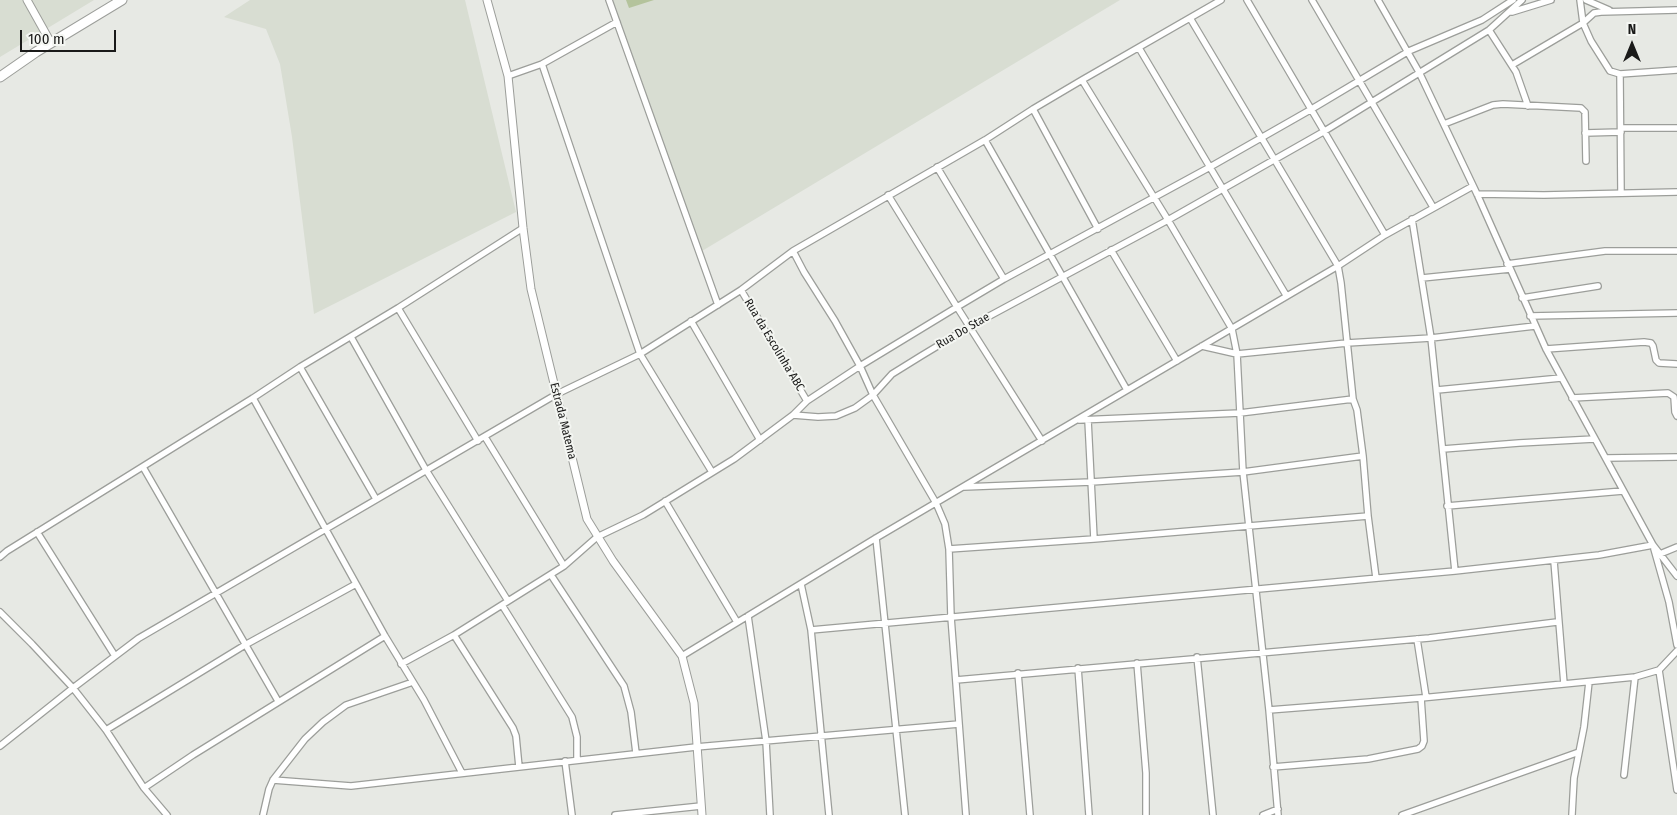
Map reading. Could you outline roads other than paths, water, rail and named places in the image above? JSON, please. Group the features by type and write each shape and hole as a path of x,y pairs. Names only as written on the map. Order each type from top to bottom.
{"main road":[{"path":"0,77 51,43 122,0"}],"street":[{"path":"27,0 51,43"},
{"name":"Estrada Matema","path":"488,0 508,76 531,290 587,518 597,537 682,656 694,703 702,815"},
{"path":"609,0 718,305"},
{"path":"0,746 139,638 556,394 640,354 718,305 793,251 888,194 984,140 1032,109 1221,0"},
{"path":"1247,0 1385,235"},
{"path":"1312,0 1433,207"},
{"path":"1378,0 1419,72 1477,194 1530,316 1561,378 1653,545 1677,576"},
{"path":"401,664 454,636 551,575 597,537 643,515 712,472 760,440 793,415 807,401 860,366 957,307 1004,279 1210,167 1408,52 1482,20 1513,0"},
{"path":"1510,13 1522,0"},
{"path":"1510,13 1551,0"},
{"path":"1580,0 1583,22 1591,41 1610,71 1620,74 1677,70"},
{"path":"1586,0 1611,11"},
{"path":"1512,65 1583,22 1594,13 1677,10"},
{"name":"Rua Do Stae","path":"793,415 836,416 854,408 873,395 892,374 969,327 1275,160 1489,30 1510,13"},
{"path":"1190,18 1338,266 1342,283 1347,343 1363,456 1376,578"},
{"path":"508,76 542,64 617,22"},
{"path":"1489,30 1516,72 1528,106"},
{"path":"1140,48 1286,295"},
{"path":"542,64 640,354 712,472"},
{"path":"1620,74 1622,193"},
{"path":"1082,80 1232,329 1238,354 1243,472 1278,812 1263,815"},
{"path":"1444,124 1493,105 1581,108 1585,112 1586,161"},
{"path":"1032,109 1098,229"},
{"path":"1585,134 1621,130 1677,128"},
{"path":"984,140 1127,390"},
{"path":"937,167 1004,279"},
{"path":"682,656 876,538 1338,266 1385,235 1473,186"},
{"path":"1477,194 1677,192"},
{"path":"888,194 969,327 1042,441"},
{"path":"1412,219 1431,338 1455,572"},
{"path":"0,557 523,228"},
{"path":"1111,250 1177,361"},
{"path":"793,251 835,321 860,366 873,395 936,503 945,524 949,549 951,617 966,815"},
{"path":"1422,278 1509,267 1605,251 1677,251"},
{"path":"1522,298 1598,286"},
{"name":"Rua da Escolinha ABC","path":"740,290 807,401"},
{"path":"398,308 478,441"},
{"path":"1530,316 1677,313"},
{"path":"691,321 760,440"},
{"path":"1202,346 1238,354 1347,343 1431,338 1535,326"},
{"path":"351,337 426,470 572,717 576,737 577,760"},
{"path":"1546,349 1651,342 1656,360 1659,363 1677,364"},
{"path":"300,367 376,499"},
{"path":"1437,390 1561,378"},
{"path":"1572,398 1668,394 1674,397 1677,416"},
{"path":"254,398 385,636 424,700 462,773"},
{"path":"1076,421 1240,413 1354,399"},
{"path":"1088,420 1094,539"},
{"path":"485,437 564,566"},
{"path":"1443,449 1594,439"},
{"path":"963,487 1091,482 1243,472 1363,456"},
{"path":"1606,458 1677,458"},
{"path":"143,467 278,701"},
{"path":"1447,506 1623,491"},
{"path":"665,501 737,622"},
{"path":"949,549 1368,516"},
{"path":"38,532 115,656"},
{"path":"876,538 904,815"},
{"path":"811,630 1455,572 1599,555 1653,545"},
{"path":"1653,545 1669,602 1677,645"},
{"path":"1660,554 1677,547"},
{"path":"1554,561 1564,684"},
{"path":"551,575 624,686 631,712 636,753"},
{"path":"106,730 245,645 356,584"},
{"path":"801,584 811,630 829,815"},
{"path":"0,612 73,688 106,730 144,788 167,815"},
{"path":"748,616 766,741 770,815"},
{"path":"956,680 1197,657 1418,639 1558,622"},
{"path":"144,788 278,701 385,636"},
{"path":"454,636 513,728 516,736 519,766"},
{"path":"1273,767 1368,759 1418,749 1422,746 1424,741 1423,697 1418,639"},
{"path":"1268,710 1635,677 1659,670 1677,651"},
{"path":"1197,657 1213,815"},
{"path":"1137,663 1146,773 1147,812 1152,815"},
{"path":"1078,668 1089,815"},
{"path":"1659,670 1677,790"},
{"path":"1018,674 1030,815"},
{"path":"1624,775 1635,677"},
{"path":"263,815 273,780 305,739 323,722 346,705 413,682"},
{"path":"1572,815 1574,778 1589,682"},
{"path":"273,780 351,786 636,753 896,728 959,724"},
{"path":"1402,815 1579,752"},
{"path":"565,761 572,815"},
{"path":"615,815 701,806"}]}
